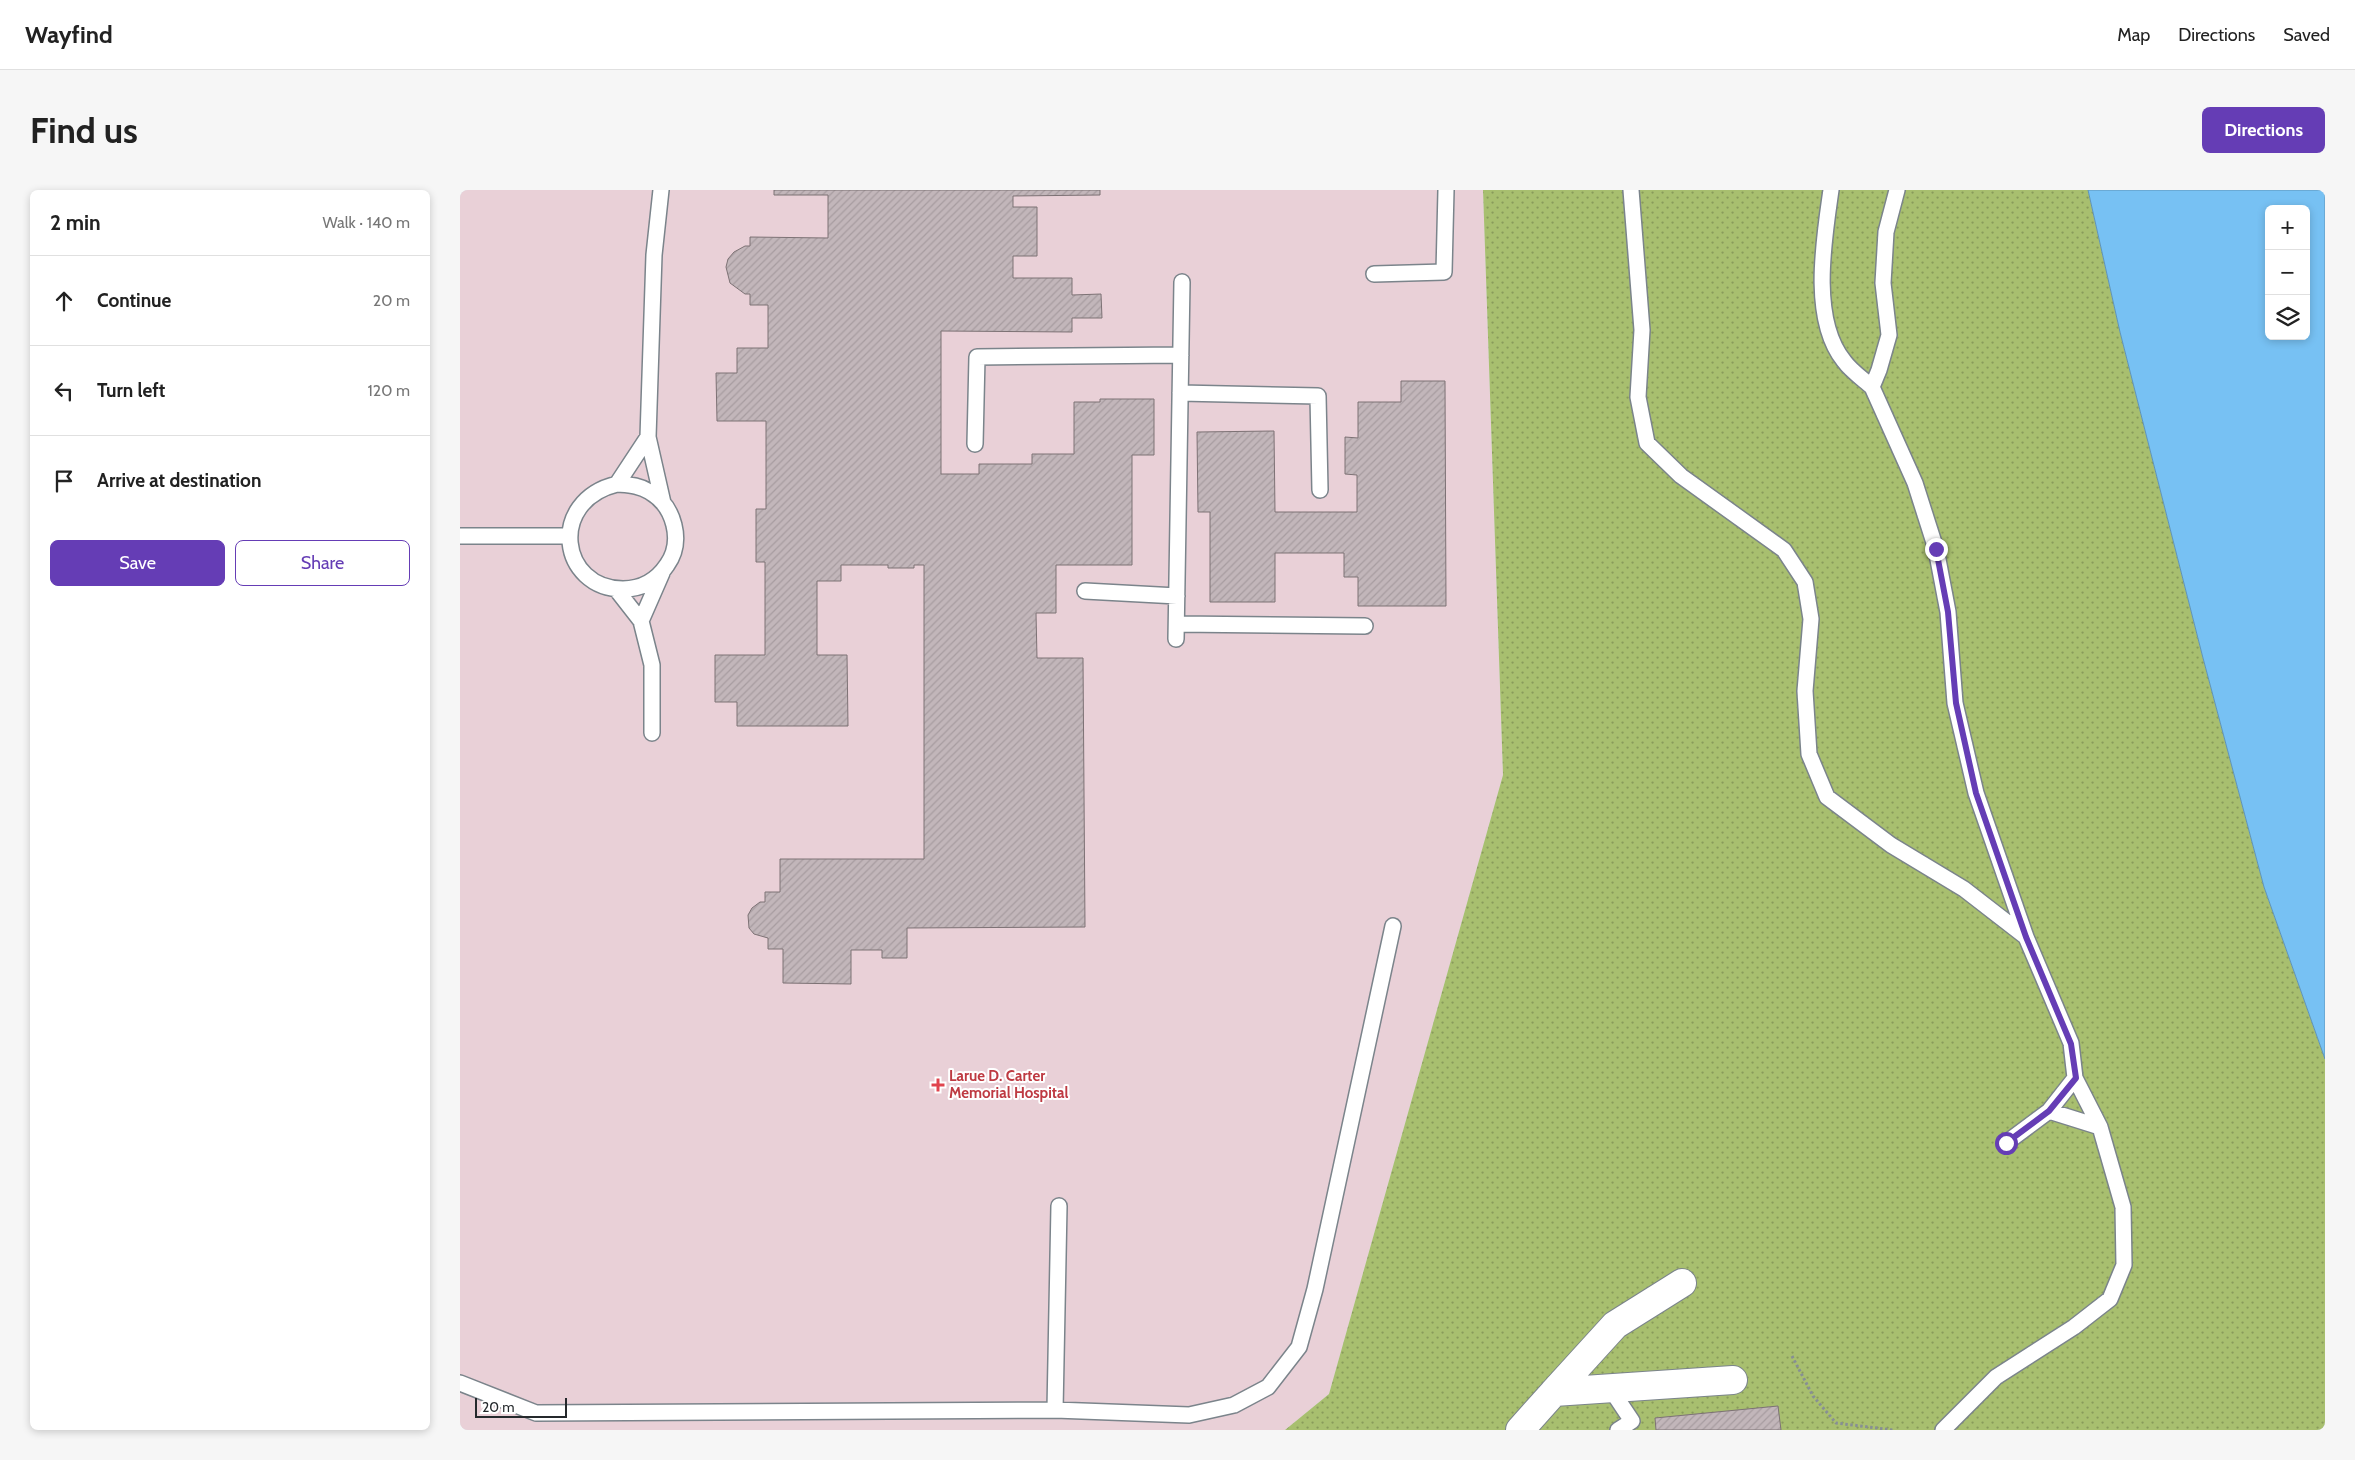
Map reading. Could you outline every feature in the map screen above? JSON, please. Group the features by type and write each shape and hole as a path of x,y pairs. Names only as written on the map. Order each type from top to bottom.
{"street":[{"path":"1520,1430 1614,1325 1682,1283"},
{"path":"1554,1392 1733,1380"}],"lane":[{"path":"661,190 654,256 648,437 663,503"},
{"path":"1374,274 1444,272 1446,190"},
{"path":"1631,190 1642,330 1638,397 1647,443 1682,476 1784,550 1805,582 1811,619 1805,691 1809,754 1827,797 1890,845 1964,890 2026,937"},
{"path":"1831,190 1824,240 1822,302 1834,344 1843,361 1872,387 1915,483 1936,549 1948,612 1956,703 1974,784 2026,937 2071,1044 2076,1078 2100,1127 2123,1207 2124,1265 2110,1299 2074,1327 1996,1377 1943,1430"},
{"path":"1872,387 1889,335 1883,283 1886,232 1896,190"},
{"path":"1176,640 1182,282"},
{"path":"976,444 977,357 1181,354"},
{"path":"1180,392 1318,396 1320,490"},
{"path":"617,484 648,437"},
{"path":"641,622 663,572 671,559 675,545 675,530 671,515 663,503 650,492 634,485 617,484 602,488 589,496 579,507 572,521 569,536 572,551 578,565 588,577 600,585 616,589 633,589 649,583 663,572"},
{"path":"460,536 569,536"},
{"path":"616,589 641,622 652,665 652,733"},
{"path":"1085,591 1177,596"},
{"path":"1177,624 1365,626"},
{"path":"460,1383 536,1413 1055,1410 1189,1415 1234,1405 1268,1388 1299,1347 1315,1289 1393,926"},
{"path":"2006,1143 2049,1111 2076,1078"},
{"path":"2049,1111 2100,1127"},
{"path":"1055,1410 1059,1206"},
{"path":"1610,1388 1632,1421 1618,1430"}],"path":[{"path":"1792,1356 1813,1396 1836,1423 1893,1430"}],"shaded area":[{"name":"Larue D. Carter Memorial Hospital","path":"460,190 1483,190 1503,775 1329,1394 1285,1430 460,1430"}],"green space":[{"path":"1483,190 2088,190 2120,332 2203,658 2264,887 2325,1059 2325,1430 1285,1430 1329,1394 1503,775"}],"water":[{"path":"2088,190 2325,190 2325,1059 2264,887 2203,658 2120,332"}],"building":[{"path":"774,190 1100,190 1100,195 1013,196 1013,207 1037,207 1037,256 1013,256 1013,278 1072,278 1072,295 1101,294 1102,318 1072,318 1072,332 941,331 941,474 979,474 979,464 1032,464 1032,454 1074,454 1074,402 1100,402 1100,399 1154,399 1154,455 1132,455 1132,565 1056,565 1056,613 1036,613 1037,658 1083,658 1085,927 907,928 907,958 882,958 882,950 851,950 851,984 783,983 783,949 768,949 768,938 754,934 749,928 748,915 752,908 760,902 765,902 765,892 780,892 780,859 924,859 924,565 914,565 914,568 888,568 888,565 841,565 841,581 817,581 817,655 847,655 848,726 737,726 737,702 715,702 715,655 765,655 765,562 756,562 756,509 766,509 766,421 717,421 716,373 737,373 737,348 768,348 768,305 750,305 750,294 745,294 730,283 726,267 728,259 734,252 745,246 750,246 750,237 828,238 828,195 774,195"},
{"path":"1401,381 1445,381 1446,606 1358,606 1358,577 1344,577 1344,553 1275,553 1275,602 1210,602 1210,512 1198,512 1197,432 1274,431 1275,512 1357,512 1357,475 1345,474 1345,437 1358,438 1358,402 1401,402"},
{"path":"1778,1406 1781,1430 1656,1430 1655,1418"}],"place":[{"name":"Larue D. Carter Memorial Hospital","path":"938,1085"}],"route":[{"path":"1936,549 1948,612 1956,703 1976,793 2026,937 2071,1044 2076,1078 2049,1111 2006,1143"}]}
